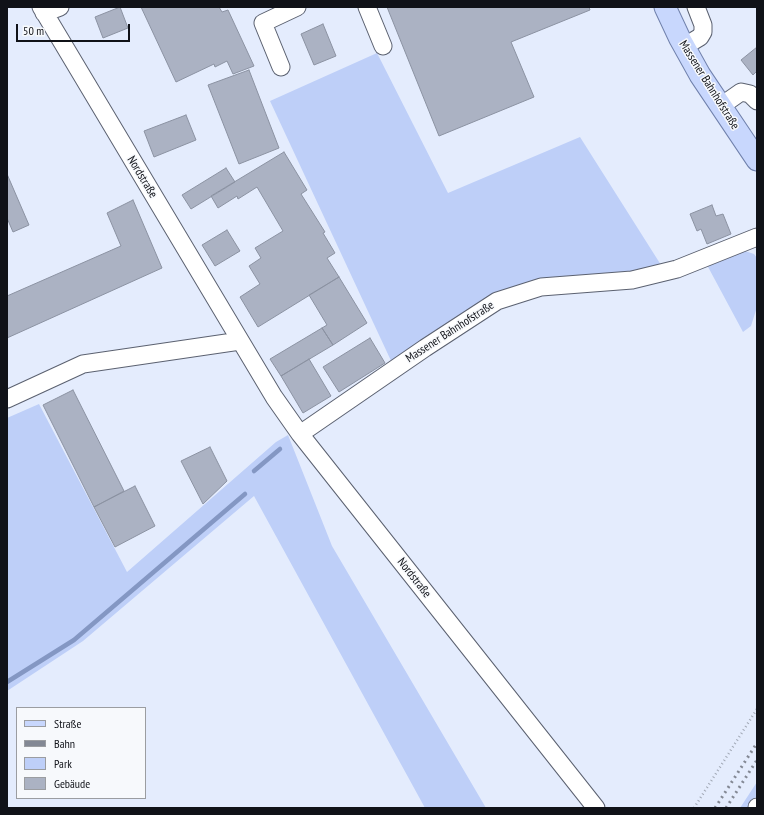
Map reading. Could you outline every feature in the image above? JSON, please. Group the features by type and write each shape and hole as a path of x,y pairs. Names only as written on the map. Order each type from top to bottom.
{"main road":[{"name":"Massener Bahnhofstraße","path":"665,7 700,75 757,160"}],"street":[{"name":"Nordstraße","path":"60,7 42,10 274,397 300,434 596,808"},
{"path":"281,68 263,23 297,7"},
{"path":"367,7 382,46"},
{"path":"685,46 700,37 703,32 703,25 696,7"},
{"path":"721,106 741,92 750,94 757,101"},
{"name":"Massener Bahnhofstraße","path":"300,434 424,348 497,300 541,287 632,280 677,269 756,240"},
{"path":"7,399 83,364 240,341"}],"path":[{"path":"694,808 757,709"}],"green space":[{"path":"377,53 448,193 580,137 661,265 627,276 540,281 393,365 270,101"},
{"path":"745,251 754,254 757,258 757,307 751,326 743,332 707,265 733,254"},
{"path":"39,404 127,572 276,442 288,435 332,546 486,808 425,808 254,496 83,641 7,691 7,418"},
{"path":"757,782 757,795 749,808 740,808"}],"building":[{"path":"120,7 128,28 103,38 95,17"},
{"path":"141,7 219,7 222,12 228,10 254,66 233,74 227,61 215,67 214,64 176,82"},
{"path":"387,7 589,7 590,10 511,42 534,97 439,136"},
{"path":"323,24 336,56 314,65 301,34"},
{"path":"757,47 757,71 753,75 741,60"},
{"path":"249,70 279,148 239,164 208,85"},
{"path":"186,115 196,140 154,157 144,131"},
{"path":"284,152 307,190 301,194 325,232 323,233 335,253 327,258 339,277 258,327 240,297 260,284 249,266 261,258 255,248 283,231 257,187 238,199 237,196 218,208 211,196"},
{"path":"226,168 235,182 191,209 182,195"},
{"path":"7,174 29,225 13,232 7,218"},
{"path":"133,200 162,268 7,338 7,296 121,246 107,213"},
{"path":"712,205 716,216 723,214 731,234 707,244 701,229 697,231 690,214"},
{"path":"227,230 240,251 215,266 202,245"},
{"path":"339,277 367,323 333,345 322,328 327,325 309,295"},
{"path":"322,328 333,345 281,376 270,359"},
{"path":"370,338 385,363 339,392 323,367"},
{"path":"309,359 331,396 303,413 281,376"},
{"path":"73,390 124,491 94,507 43,405"},
{"path":"210,447 227,481 203,504 181,461"},
{"path":"135,486 155,526 115,547 94,507"}],"waterway":[{"path":"254,471 280,449"},
{"path":"7,682 74,640 245,494"}],"railway":[{"path":"715,808 757,743"},
{"path":"726,808 757,760"}]}
